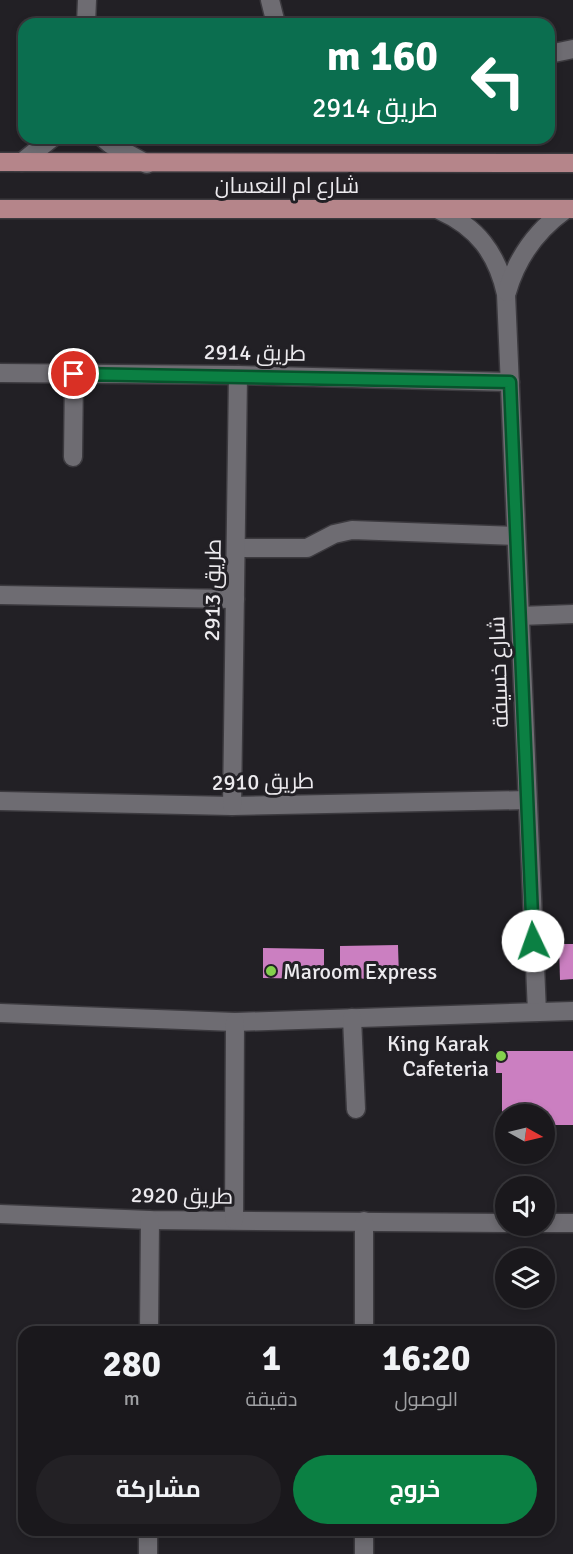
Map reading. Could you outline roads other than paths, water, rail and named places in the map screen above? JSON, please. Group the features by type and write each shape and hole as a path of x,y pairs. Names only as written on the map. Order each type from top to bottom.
{"main road":[{"name":"شارع ام النعسان","path":"0,162 573,163"},
{"name":"شارع ام النعسان","path":"0,209 569,209"}],"street":[{"path":"86,18 87,0"},
{"path":"270,0 274,18"},
{"path":"555,53 573,49"},
{"path":"22,162 44,144"},
{"path":"110,144 147,164"},
{"name":"شارع خسيفة","path":"506,294 518,261 527,246 544,226 569,209"},
{"name":"شارع خسيفة","path":"440,210 456,217 485,242 495,258 506,294 537,1012"},
{"name":"طريق 2914","path":"0,373 238,375 510,382"},
{"path":"73,457 74,374"},
{"name":"طريق 2913","path":"232,806 238,375"},
{"path":"237,548 296,549 317,544 334,534 352,530 516,536"},
{"path":"0,595 235,599"},
{"path":"520,616 573,614"},
{"name":"طريق 2910","path":"0,801 232,806 527,800"},
{"path":"0,1013 235,1022 573,1011"},
{"path":"352,1018 356,1109"},
{"path":"234,1220 235,1022"},
{"name":"طريق 2920","path":"0,1215 150,1220 495,1223"},
{"path":"150,1220 150,1326"},
{"path":"363,1221 363,1326"},
{"path":"555,1223 573,1223"},
{"path":"148,1536 148,1554"},
{"path":"364,1536 364,1554"}],"place":[{"name":"Maroom Express","path":"271,971"},
{"name":"King Karak Cafeteria","path":"501,1056"}]}
